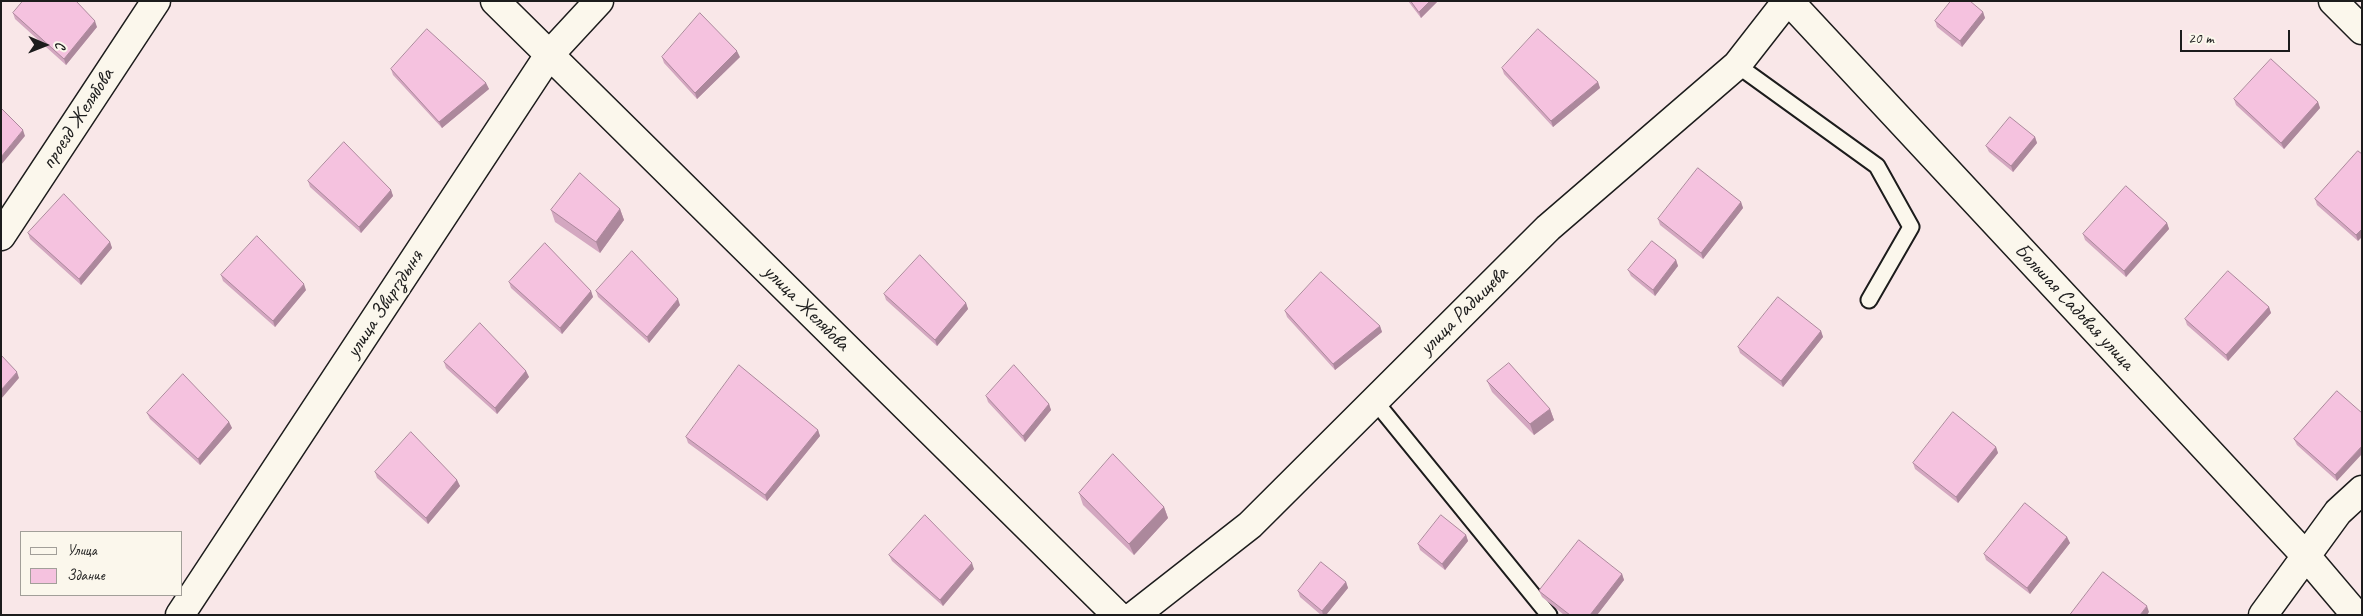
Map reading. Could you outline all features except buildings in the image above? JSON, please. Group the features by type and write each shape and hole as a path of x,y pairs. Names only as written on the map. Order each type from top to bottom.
{"street":[{"name":"проезд Желябова","path":"1,236 156,1"},
{"name":"улица Желябова","path":"494,1 1117,615"},
{"name":"улица Звиргздыня","path":"180,615 549,55 599,1"},
{"name":"улица Радищева","path":"1135,615 1250,525 1548,228 1737,65 1788,1"},
{"name":"Большая Садовая улица","path":"1788,1 2306,556 2356,615"},
{"path":"2333,1 2362,30"},
{"path":"2263,615 2338,512 2362,490"}],"lane":[{"path":"1737,65 1877,166 1911,226 1869,300"},
{"path":"1374,400 1548,615"}]}
